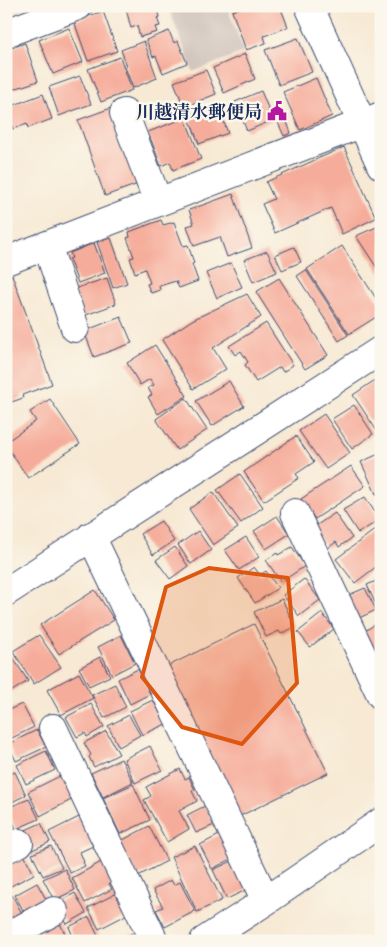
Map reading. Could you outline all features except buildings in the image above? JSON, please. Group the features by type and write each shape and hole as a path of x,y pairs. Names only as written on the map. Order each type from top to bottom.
{"street":[{"path":"6,33 78,6"},
{"path":"309,6 371,119 381,165"},
{"path":"124,113 158,202"},
{"path":"6,261 371,119"},
{"path":"47,245 75,328"},
{"path":"6,592 381,350"},
{"path":"295,513 381,695"},
{"path":"91,536 266,901"},
{"path":"53,728 154,941"},
{"path":"204,941 381,822"},
{"path":"6,938 54,912"}],"highlighted area":[{"path":"209,568 288,578 297,683 242,744 182,727 142,677 166,587"}],"shaded area":[{"path":"168,6 227,6 244,52 193,72"}],"place":[{"name":"川越清水郵便局","path":"277,111"}]}
